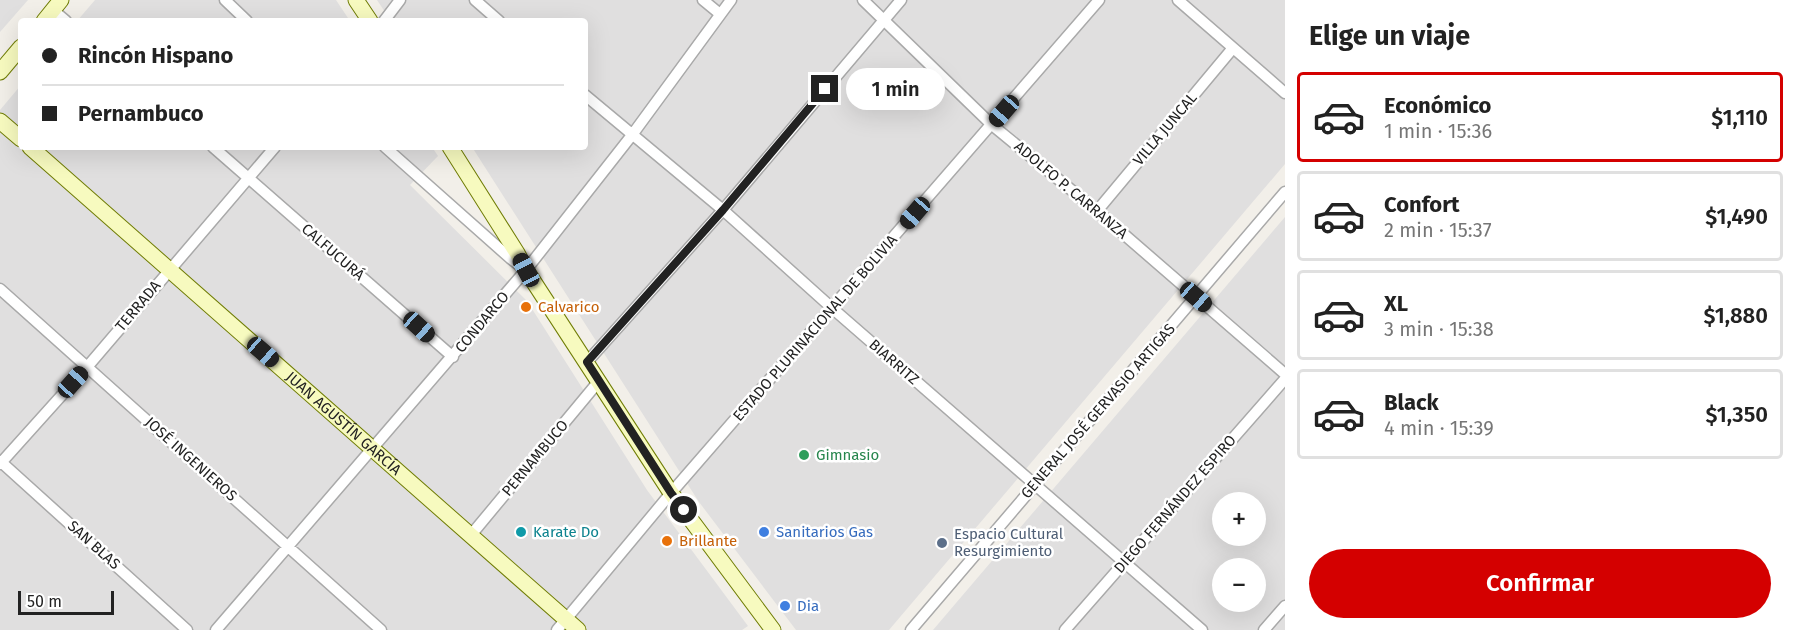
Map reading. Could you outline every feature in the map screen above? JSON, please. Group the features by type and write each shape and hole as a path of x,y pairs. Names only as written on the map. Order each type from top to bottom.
{"street":[{"path":"225,0 244,18"},
{"path":"356,0 368,18"},
{"path":"386,18 400,0"},
{"path":"475,0 496,18"},
{"path":"703,0 720,14"},
{"name":"CONDARCO","path":"216,630 526,270 632,135 731,0"},
{"name":"ADOLFO P. CARRANZA","path":"863,0 992,124 1097,211 1285,374"},
{"path":"587,362 723,210 901,0"},
{"name":"ESTADO PLURINACIONAL DE BOLIVIA","path":"567,627 671,493 1099,0"},
{"path":"1178,0 1285,93"},
{"name":"VILLA JUNCAL","path":"1097,211 1233,48"},
{"path":"0,72 18,51"},
{"name":"BIARRITZ","path":"588,98 723,210 832,308 1202,630"},
{"path":"0,121 18,136"},
{"name":"JUAN AGUSTÍN GARCÍA","path":"33,150 471,535 567,627"},
{"name":"CALFUCURÁ","path":"217,150 453,357"},
{"name":"TERRADA","path":"0,462 88,366 272,150"},
{"path":"388,150 526,270"},
{"path":"452,150 526,270 671,493 773,630"},
{"name":"GENERAL JOSÉ GERVASIO ARTIGAS","path":"911,630 1285,192"},
{"name":"JOSÉ INGENIEROS","path":"0,289 381,630"},
{"name":"DIEGO FERNÁNDEZ ESPIRO","path":"1065,630 1285,379"},
{"name":"PERNAMBUCO","path":"471,535 599,381"},
{"name":"SAN BLAS","path":"0,462 188,630"},
{"path":"1264,630 1285,606"}],"shaded area":[{"path":"0,0 28,0 0,32"},
{"path":"95,0 336,0 348,18 80,18"},
{"path":"377,0 1285,0 1285,164 889,630 796,630 699,502 474,150 588,150 588,18 389,18"},
{"path":"18,89 18,150 434,150 438,156 410,185 527,301 647,490 748,626 742,630 0,630 0,110"},
{"path":"1285,217 1285,630 933,630"}],"place":[{"name":"Calvarico","path":"526,307"},
{"name":"Gimnasio","path":"804,455"},
{"name":"Karate Do","path":"521,532"},
{"name":"Sanitarios Gas","path":"764,532"},
{"name":"Brillante","path":"667,541"},
{"name":"Espacio Cultural Resurgimiento","path":"942,543"},
{"name":"Dia","path":"785,606"}],"route":[{"path":"684,510 587,362 723,210 825,89"}]}
